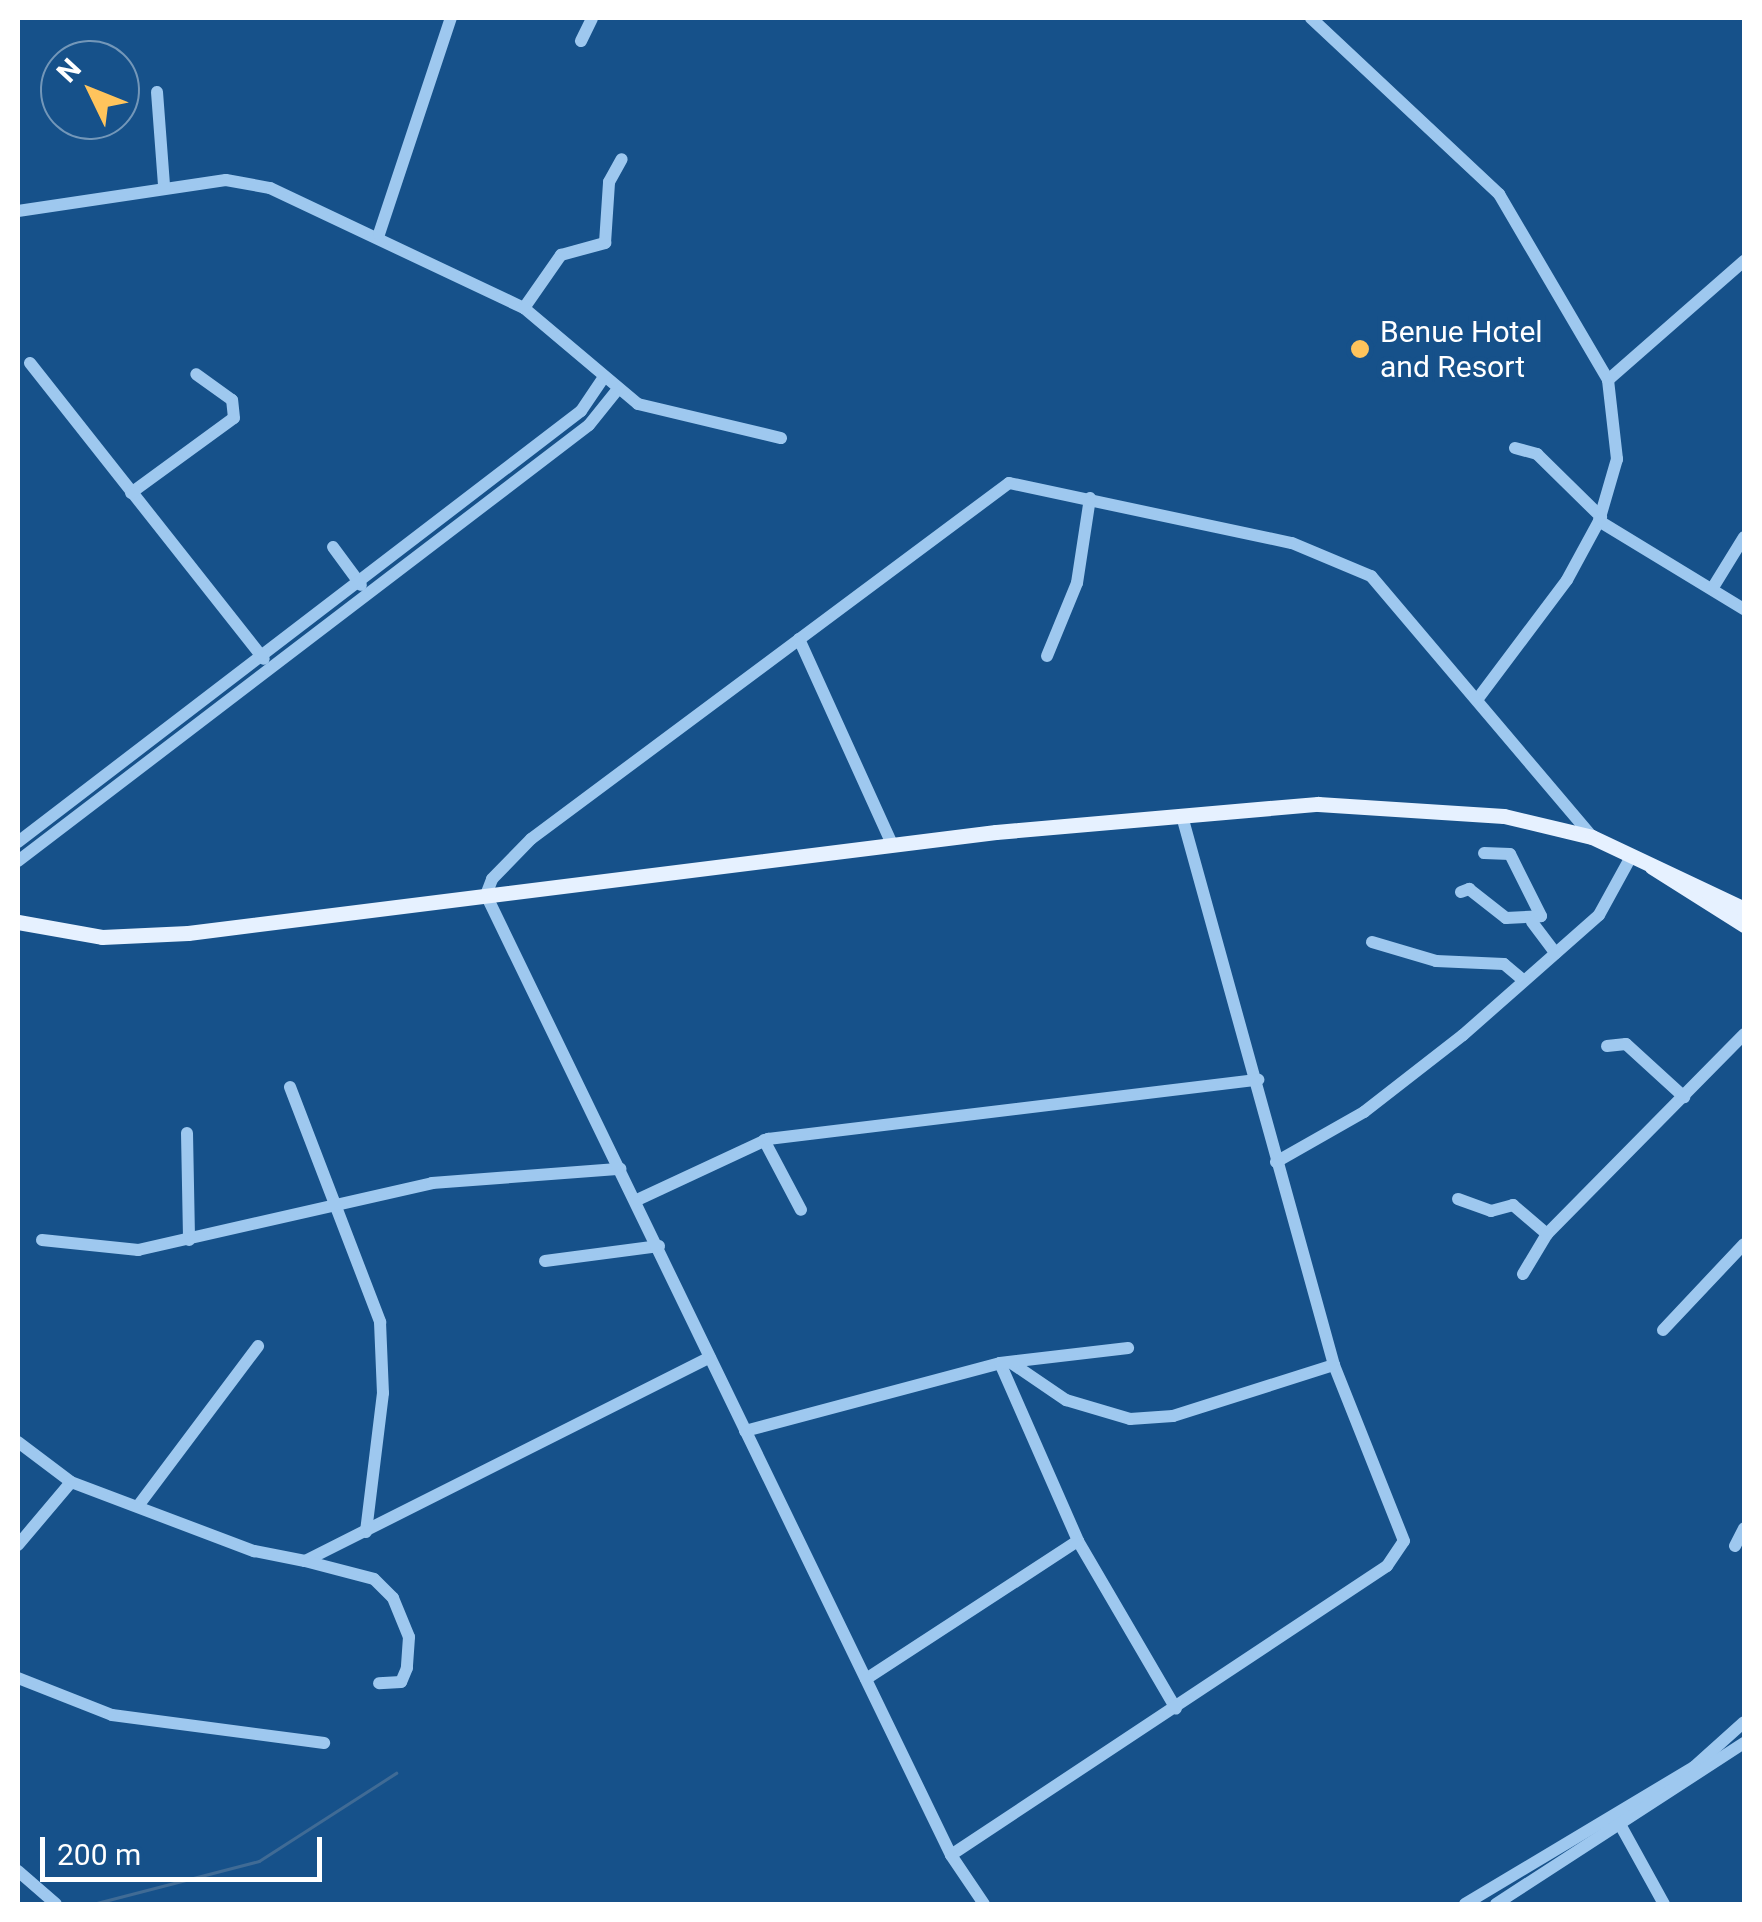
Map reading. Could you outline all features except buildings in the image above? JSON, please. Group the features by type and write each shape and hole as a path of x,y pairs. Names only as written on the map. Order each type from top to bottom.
{"main road":[{"path":"18,922 44,928 175,935 893,846 1182,816 1400,804 1592,837 1744,909"},
{"path":"1639,858 1744,925"},
{"path":"18,910 44,928"}],"street":[{"path":"379,234 451,18"},
{"path":"581,40 592,18"},
{"path":"1312,18 1499,194 1608,380 1616,459 1600,518 1567,580 1477,700"},
{"path":"158,92 164,186"},
{"path":"524,308 560,254 606,242 610,182 622,159"},
{"path":"18,211 164,186 255,184 379,234 524,308 617,390 722,429 781,438"},
{"path":"1608,380 1744,261"},
{"path":"30,363 266,661"},
{"path":"131,492 234,418 232,400 196,374"},
{"path":"18,842 266,661 482,495 595,400 603,378"},
{"path":"482,495 590,425 617,390"},
{"path":"1514,448 1537,454 1600,518 1744,609"},
{"path":"980,1902 951,1854 486,895 530,839 800,639 992,490 1017,483 1292,543 1358,569 1477,700 1592,837"},
{"path":"1047,656 1077,583 1090,498"},
{"path":"1712,589 1744,537"},
{"path":"333,547 362,587"},
{"path":"800,639 893,846"},
{"path":"18,861 266,661"},
{"path":"951,1854 1176,1708 1402,1549 1403,1533 1357,1437 1334,1366 1182,816"},
{"path":"1484,854 1510,854 1542,908 1532,922"},
{"path":"1276,1162 1364,1112 1524,981 1599,915 1639,858"},
{"path":"1461,892 1469,889 1506,918 1532,922 1555,954"},
{"path":"1372,942 1436,961 1504,964 1524,981"},
{"path":"1523,1274 1547,1234 1744,1034"},
{"path":"1607,1046 1626,1044 1684,1097"},
{"path":"637,1200 764,1140 1258,1080"},
{"path":"290,1087 383,1344 366,1532"},
{"path":"187,1133 189,1240"},
{"path":"764,1140 800,1210"},
{"path":"42,1240 119,1251 189,1240 432,1184 620,1169"},
{"path":"1458,1198 1491,1211 1513,1205 1547,1234"},
{"path":"545,1261 659,1246"},
{"path":"1663,1330 1742,1251"},
{"path":"138,1506 258,1346"},
{"path":"746,1431 1005,1363 1128,1348"},
{"path":"305,1561 710,1357"},
{"path":"1005,1363 1078,1405 1153,1419 1334,1366"},
{"path":"1005,1363 1078,1541 1176,1708"},
{"path":"18,1442 72,1482 254,1551 374,1579 392,1598 409,1636 407,1668 400,1682 379,1683"},
{"path":"18,1545 72,1482"},
{"path":"1735,1546 1744,1528"},
{"path":"866,1678 1078,1541"},
{"path":"18,1678 112,1715 324,1743"},
{"path":"1465,1904 1694,1768 1744,1722"},
{"path":"1496,1904 1622,1828 1744,1743"},
{"path":"1622,1828 1664,1904"},
{"path":"18,1872 56,1904"}],"waterway":[{"path":"93,1904 259,1861 396,1773"}],"place":[{"name":"Benue Hotel and Resort","path":"1360,349"}]}
